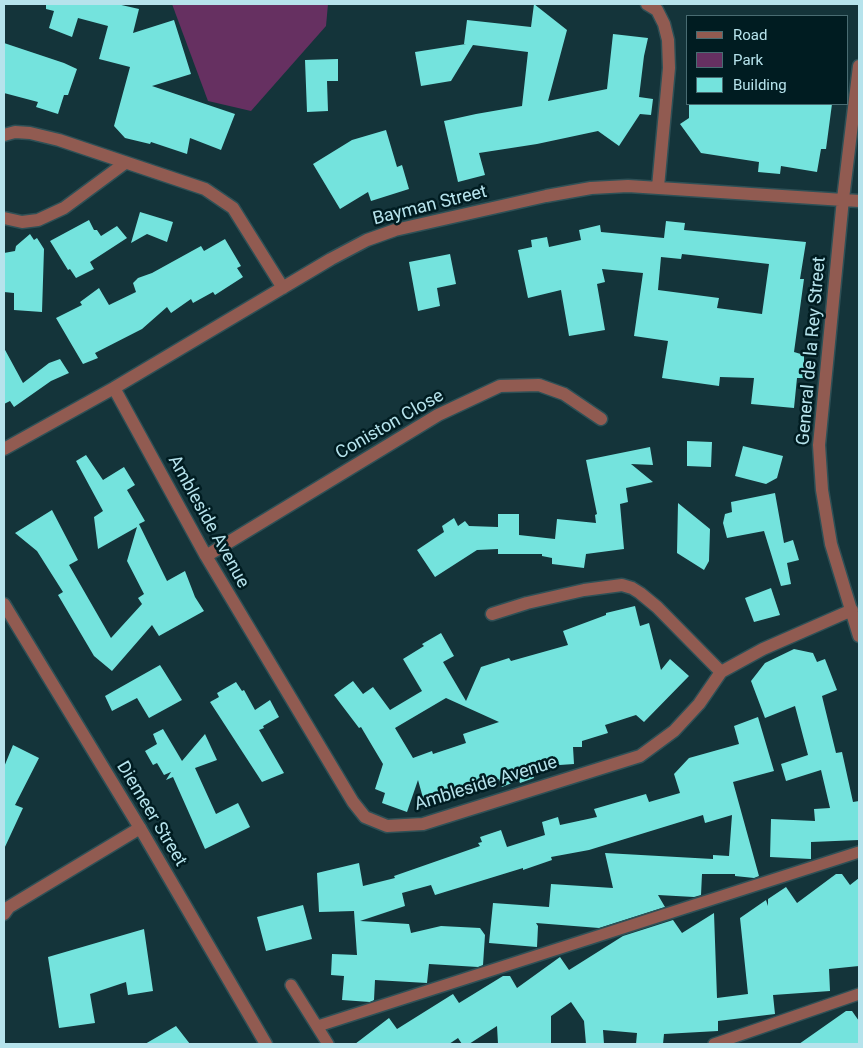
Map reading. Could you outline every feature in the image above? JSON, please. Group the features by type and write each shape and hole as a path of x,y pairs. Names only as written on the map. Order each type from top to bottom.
{"street":[{"path":"647,4 657,10 664,24 668,40 669,68 658,187"},
{"name":"General de la Rey Street","path":"859,66 843,199 819,445 822,490 831,544 859,636"},
{"path":"4,135 14,132 30,133 59,140 205,188 233,208 282,288"},
{"path":"4,218 22,222 38,220 64,208 125,163"},
{"name":"Bayman Street","path":"4,449 114,388 331,259 367,240 395,230 546,196 591,188 658,187 859,201"},
{"name":"Coniston Close","path":"206,556 438,415 500,386 539,385 564,394 601,419"},
{"name":"Ambleside Avenue","path":"114,388 206,556 353,802 365,817 387,826 423,824 640,756 674,731 699,704 721,672 763,649 852,610"},
{"path":"492,614 527,603 584,590 622,585 640,593 657,607 721,672"},
{"name":"Diemeer Street","path":"4,604 140,828 266,1044"},
{"path":"4,914 9,907 140,828"}],"lane":[{"path":"318,1026 859,852"},
{"path":"291,985 328,1044"},
{"path":"714,1044 859,994"}],"green space":[{"path":"172,4 328,4 326,26 251,111 208,101"}],"building":[{"path":"46,4 117,4 139,9 133,33 174,20 191,74 152,86 235,114 221,150 190,138 187,154 151,142 150,144 125,138 114,126 130,67 99,59 108,26 78,18 72,37 49,28 54,11 46,9"},
{"path":"534,4 567,30 548,101 607,89 613,34 648,38 639,97 653,99 651,115 640,114 619,146 598,131 537,144 479,153 485,175 458,182 444,121 522,106 528,52 473,45 451,81 421,86 415,52 466,44 464,44 467,20 531,27"},
{"path":"4,43 77,69 68,95 64,95 58,114 36,107 38,102 4,93"},
{"path":"338,59 338,81 327,81 328,111 307,112 305,60"},
{"path":"689,105 832,105 826,149 821,149 817,172 781,166 780,174 758,172 759,162 701,153 680,124 689,118"},
{"path":"386,130 397,167 402,165 409,189 371,201 368,192 340,209 313,164 352,140"},
{"path":"140,212 173,222 167,242 147,234 131,243"},
{"path":"89,220 94,230 97,230 101,236 117,226 127,238 90,262 94,269 76,278 70,269 68,270 50,241"},
{"path":"666,221 685,223 684,230 806,242 800,279 804,279 794,352 804,355 804,378 797,378 794,408 751,404 754,378 720,377 719,386 662,378 668,341 634,336 643,273 602,269 605,282 597,284 605,330 569,336 561,290 528,298 518,250 532,247 531,240 547,237 549,247 581,240 579,230 600,225 601,232 664,238","holes":["682,254 769,264 762,314 717,308 719,298 658,290 661,257 681,259"]},
{"path":"30,234 34,240 37,238 44,249 42,312 14,310 14,293 4,292 4,253 15,251 16,246"},
{"path":"225,239 241,266 237,268 243,277 215,295 213,292 193,303 191,299 171,313 167,307 142,329 95,353 98,358 83,364 56,318 82,305 80,302 99,288 109,305 136,292 133,283 138,278 152,273 201,246 204,251"},
{"path":"450,254 456,284 437,288 440,306 418,311 409,262"},
{"path":"4,348 23,383 49,363 60,359 69,373 51,381 14,407 10,401 4,404"},
{"path":"687,441 712,442 711,467 687,466"},
{"path":"743,446 783,456 777,478 766,484 735,476"},
{"path":"650,447 653,465 631,464 653,482 626,488 628,502 620,504 624,549 586,554 584,568 552,564 552,558 542,556 542,554 498,554 498,549 477,550 435,577 417,550 444,532 442,526 454,518 458,526 465,521 469,526 498,527 498,514 519,514 519,535 555,539 557,519 596,523 595,515 597,514 586,460"},
{"path":"86,455 103,480 124,467 135,485 127,490 145,521 139,524 167,581 185,571 195,597 204,611 159,636 152,625 112,671 94,656 58,595 63,592 37,551 15,533 52,510 78,560 69,565 111,638 142,604 138,598 144,594 127,561 137,527 98,549 94,517 103,511 76,461"},
{"path":"775,493 784,543 793,540 799,560 787,563 791,584 781,586 764,531 727,538 723,523 725,514 732,512 731,502"},
{"path":"678,503 710,529 709,561 704,570 677,553"},
{"path":"771,588 780,615 754,622 745,598"},
{"path":"635,606 640,626 649,623 661,670 670,659 689,676 644,722 636,715 605,725 608,733 582,741 582,747 573,747 574,764 531,767 534,778 520,783 519,780 502,787 499,779 425,805 418,780 407,812 382,803 385,793 375,789 383,764 361,727 359,728 334,695 353,681 363,694 373,687 390,710 422,691 403,659 424,646 422,644 441,633 454,656 443,662 466,701 481,667 509,658 511,661 568,645 563,631 606,615 606,613","holes":["446,698 499,722 463,734 466,743 433,754 432,751 413,758 395,728"]},
{"path":"794,649 813,653 817,662 825,659 837,690 822,696 836,753 842,752 853,802 859,801 859,840 811,842 811,859 770,857 771,819 815,821 814,809 830,808 821,770 786,781 781,764 808,755 795,706 765,718 751,681 765,663"},
{"path":"160,665 182,700 149,718 137,698 112,711 105,696"},
{"path":"236,682 242,691 244,690 255,710 270,700 279,717 259,730 284,773 262,782 210,702 219,697 217,693"},
{"path":"758,717 774,771 733,782 759,876 754,878 735,876 735,874 702,874 701,895 694,897 658,895 665,907 599,928 536,923 538,926 537,947 489,943 493,903 549,907 551,884 613,888 605,853 713,859 713,855 729,856 732,815 705,823 703,815 589,850 551,857 552,860 523,870 523,868 435,895 431,885 402,893 405,906 360,921 409,924 411,933 441,926 480,928 485,935 483,965 478,967 429,964 427,983 375,980 374,1000 370,1002 342,1000 344,976 331,975 332,954 357,955 354,911 319,912 317,873 359,863 363,886 395,878 394,876 480,846 478,843 482,842 480,837 501,830 507,847 545,835 542,822 558,817 560,825 597,817 594,809 646,794 649,802 680,793 674,774 689,758 739,744 734,726"},
{"path":"163,729 182,761 205,734 217,760 195,768 216,814 238,803 250,827 205,849 173,777 166,780 171,772 164,775 157,763 153,765 145,751 157,744 153,734"},
{"path":"13,745 39,758 15,805 23,808 4,849 4,767"},
{"path":"836,874 842,874 850,885 859,878 859,966 829,969 830,991 773,995 775,1014 718,1021 718,1031 664,1034 663,1044 636,1044 637,1033 603,1030 604,1044 586,1044 584,1021 571,1002 551,1016 551,1044 498,1044 497,1026 469,1044 462,1044 458,1038 449,1044 355,1044 389,1018 397,1029 453,994 459,1003 503,976 510,976 517,988 560,957 569,970 623,936 673,920 682,933 714,913 717,998 748,994 740,918 766,900 768,906 768,899 786,887 797,903"},
{"path":"303,905 312,939 266,951 257,917"},
{"path":"144,929 153,991 128,995 126,982 90,994 95,1023 59,1028 48,957"},
{"path":"846,1011 852,1011 859,1021 859,1044 799,1044"},
{"path":"176,1026 190,1044 145,1044"}]}
